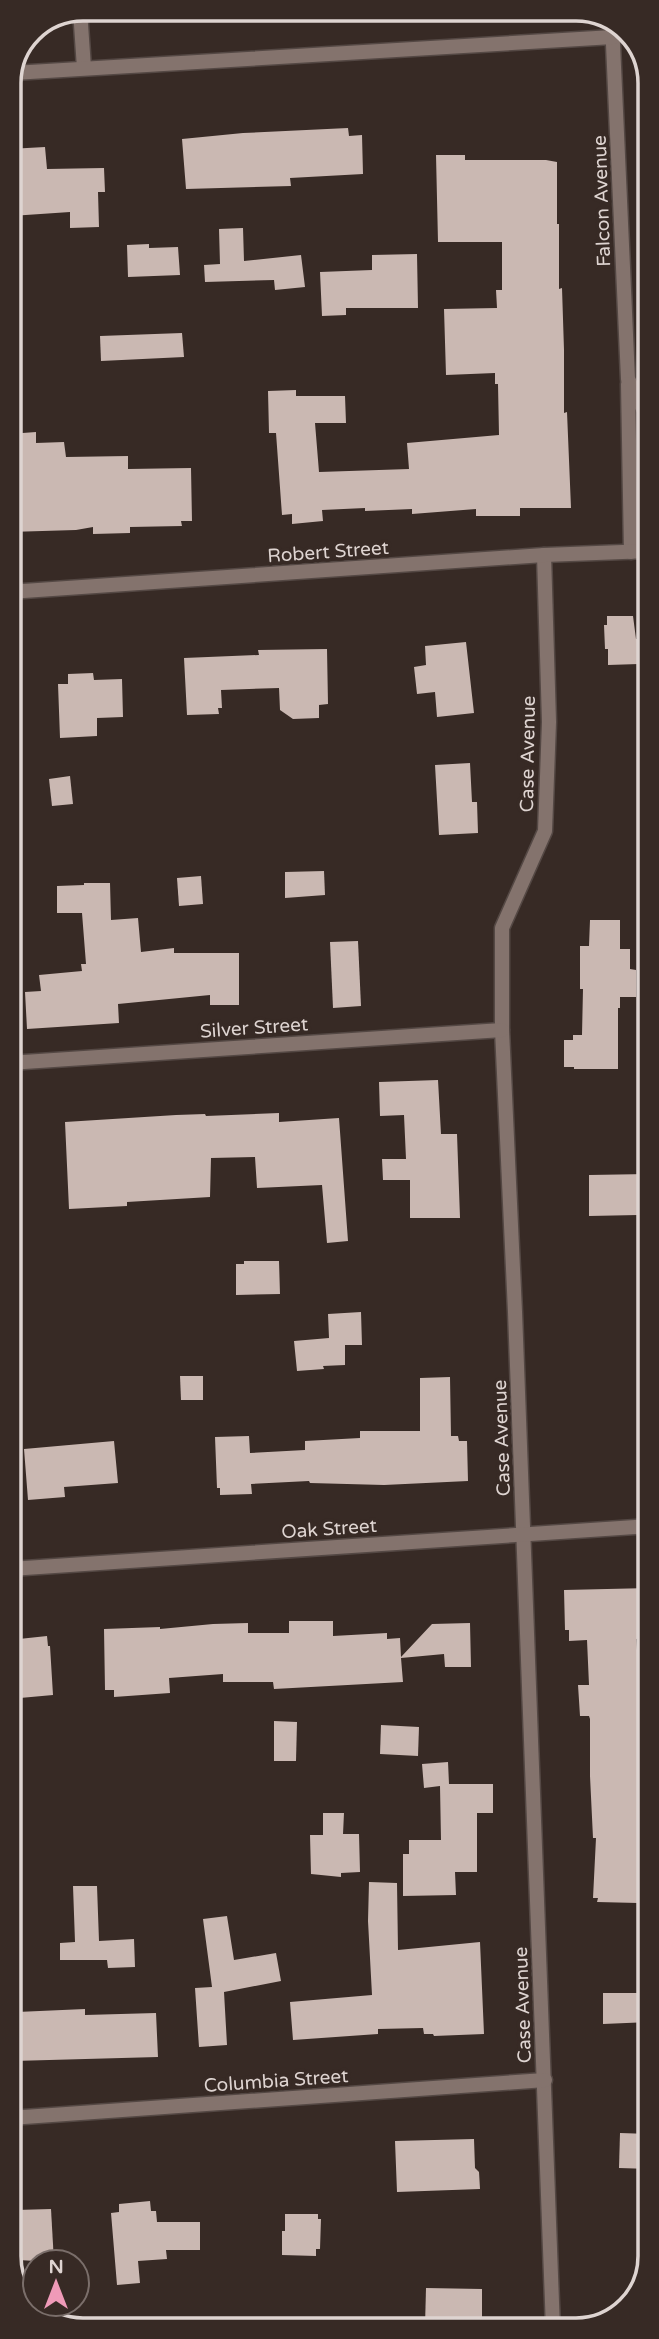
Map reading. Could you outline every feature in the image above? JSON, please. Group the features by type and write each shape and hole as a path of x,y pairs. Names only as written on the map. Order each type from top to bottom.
{"street":[{"path":"81,21 84,68"},
{"path":"22,72 607,29"},
{"name":"Falcon Avenue","path":"613,33 628,379 631,552"},
{"name":"Falcon Avenue","path":"628,379 638,399"},
{"name":"Robert Street","path":"21,591 544,555 638,552"},
{"name":"Case Avenue","path":"544,555 549,722 545,831 502,928 502,1030 524,1535 553,2318"},
{"name":"Silver Street","path":"21,1062 502,1030"},
{"name":"Oak Street","path":"21,1568 638,1527"},
{"name":"Columbia Street","path":"21,2117 545,2080"}],"building":[{"path":"348,128 349,136 362,135 363,174 290,178 291,186 186,189 182,139"},
{"path":"45,147 47,169 104,168 105,192 98,192 99,227 70,228 70,212 21,215 21,148"},
{"path":"436,155 465,155 465,160 557,162 564,413 567,412 571,508 520,508 520,516 476,516 476,509 412,514 412,509 322,510 323,521 292,524 292,514 282,515 276,433 269,433 268,391 296,390 296,396 345,396 346,423 315,423 319,472 409,469 407,443 499,435 498,384 495,384 495,373 446,375 444,309 497,308 496,290 502,290 502,242 438,242"},
{"path":"243,228 244,261 301,255 305,287 275,290 274,280 205,282 204,265 220,264 219,229"},
{"path":"149,244 149,248 178,247 180,275 128,277 127,245"},
{"path":"417,254 418,308 346,308 346,315 322,316 320,272 372,270 372,255"},
{"path":"182,333 184,357 101,361 100,336"},
{"path":"36,432 36,443 64,442 66,457 128,456 128,469 191,468 192,521 181,521 182,526 130,527 130,533 93,534 93,527 21,532 21,433"},
{"path":"607,616 633,616 638,639 638,664 608,665 604,625 607,625"},
{"path":"466,642 474,713 437,717 435,692 417,694 414,667 426,665 425,646"},
{"path":"327,649 328,704 319,705 319,718 293,719 280,710 279,688 221,690 222,708 218,708 219,714 187,715 184,658 259,655 258,650"},
{"path":"93,673 94,680 122,679 123,717 97,718 97,736 60,738 58,684 68,684 68,674"},
{"path":"470,763 472,802 477,802 478,833 439,835 435,765"},
{"path":"70,776 73,804 52,806 49,779"},
{"path":"324,871 325,895 285,898 285,872"},
{"path":"201,876 203,904 179,906 177,878"},
{"path":"110,883 111,920 138,918 141,952 174,948 174,953 239,953 239,1005 210,1005 210,995 118,1004 119,1023 27,1029 25,992 41,991 39,975 82,971 81,964 86,964 82,913 57,913 57,886"},
{"path":"590,920 620,920 620,949 630,949 630,969 636,970 636,997 620,997 618,1008 618,1069 564,1067 564,1040 573,1040 573,1035 582,1035 580,946 589,946"},
{"path":"358,941 361,1006 333,1008 330,942"},
{"path":"438,1080 441,1134 457,1134 460,1218 410,1218 410,1180 383,1180 382,1159 406,1159 404,1115 380,1116 379,1082"},
{"path":"279,1113 279,1122 339,1118 348,1241 327,1243 322,1185 257,1188 255,1157 211,1158 210,1197 69,1209 65,1122 176,1115"},
{"path":"638,1174 638,1215 589,1216 589,1175"},
{"path":"244,1261 279,1261 280,1294 236,1295 236,1264 244,1264"},
{"path":"361,1312 362,1345 345,1345 345,1365 297,1371 294,1341 329,1338 328,1314"},
{"path":"180,1376 203,1376 203,1400 181,1400"},
{"path":"450,1377 451,1436 458,1436 459,1441 467,1441 468,1481 384,1485 309,1481 251,1484 252,1494 220,1495 220,1488 217,1488 215,1437 249,1436 250,1453 305,1450 305,1441 360,1438 360,1431 420,1431 420,1378"},
{"path":"114,1441 118,1483 64,1487 65,1497 28,1500 24,1449"},
{"path":"638,1588 638,1903 597,1902 598,1898 593,1898 596,1838 593,1838 590,1719 589,1716 580,1716 578,1685 589,1685 587,1640 569,1641 569,1630 565,1630 564,1590"},
{"path":"289,1621 333,1621 333,1636 387,1633 387,1639 400,1638 401,1657 432,1624 470,1623 471,1667 445,1667 444,1654 401,1658 403,1682 274,1689 273,1682 223,1682 223,1674 169,1678 170,1693 114,1697 114,1690 105,1690 104,1629 160,1629 248,1623 248,1633 289,1633"},
{"path":"47,1636 53,1695 21,1698 21,1639"},
{"path":"274,1721 297,1722 296,1761 274,1761"},
{"path":"381,1725 419,1727 418,1756 380,1754"},
{"path":"448,1762 449,1784 493,1784 493,1813 477,1813 477,1872 455,1872 456,1895 403,1896 403,1854 409,1854 409,1840 441,1840 440,1786 424,1788 422,1764"},
{"path":"323,1813 344,1813 343,1834 359,1834 360,1872 341,1873 341,1877 311,1874 310,1835 323,1835"},
{"path":"369,1882 397,1883 398,1950 480,1942 484,2034 434,2036 424,2034 423,2028 378,2029 378,2034 293,2040 290,2002 372,1995"},
{"path":"73,1886 97,1886 99,1941 134,1939 135,1967 108,1968 107,1960 60,1960 60,1943 75,1942"},
{"path":"227,1916 234,1960 276,1953 281,1981 224,1992 227,2045 199,2047 195,1988 212,1987 203,1919"},
{"path":"603,1993 638,1993 638,2023 603,2024"},
{"path":"85,2009 85,2015 156,2013 158,2057 21,2061 21,2012"},
{"path":"620,2133 638,2134 638,2169 619,2168"},
{"path":"474,2139 475,2168 479,2172 480,2189 397,2192 395,2141"},
{"path":"150,2201 151,2211 156,2211 157,2222 200,2222 200,2250 166,2250 167,2259 138,2261 140,2283 117,2285 111,2213 119,2212 119,2204"},
{"path":"51,2209 53,2248 21,2248 21,2210"},
{"path":"285,2214 318,2214 318,2219 321,2219 320,2249 316,2249 316,2256 282,2255"},
{"path":"426,2288 482,2289 482,2318 425,2318"}]}
